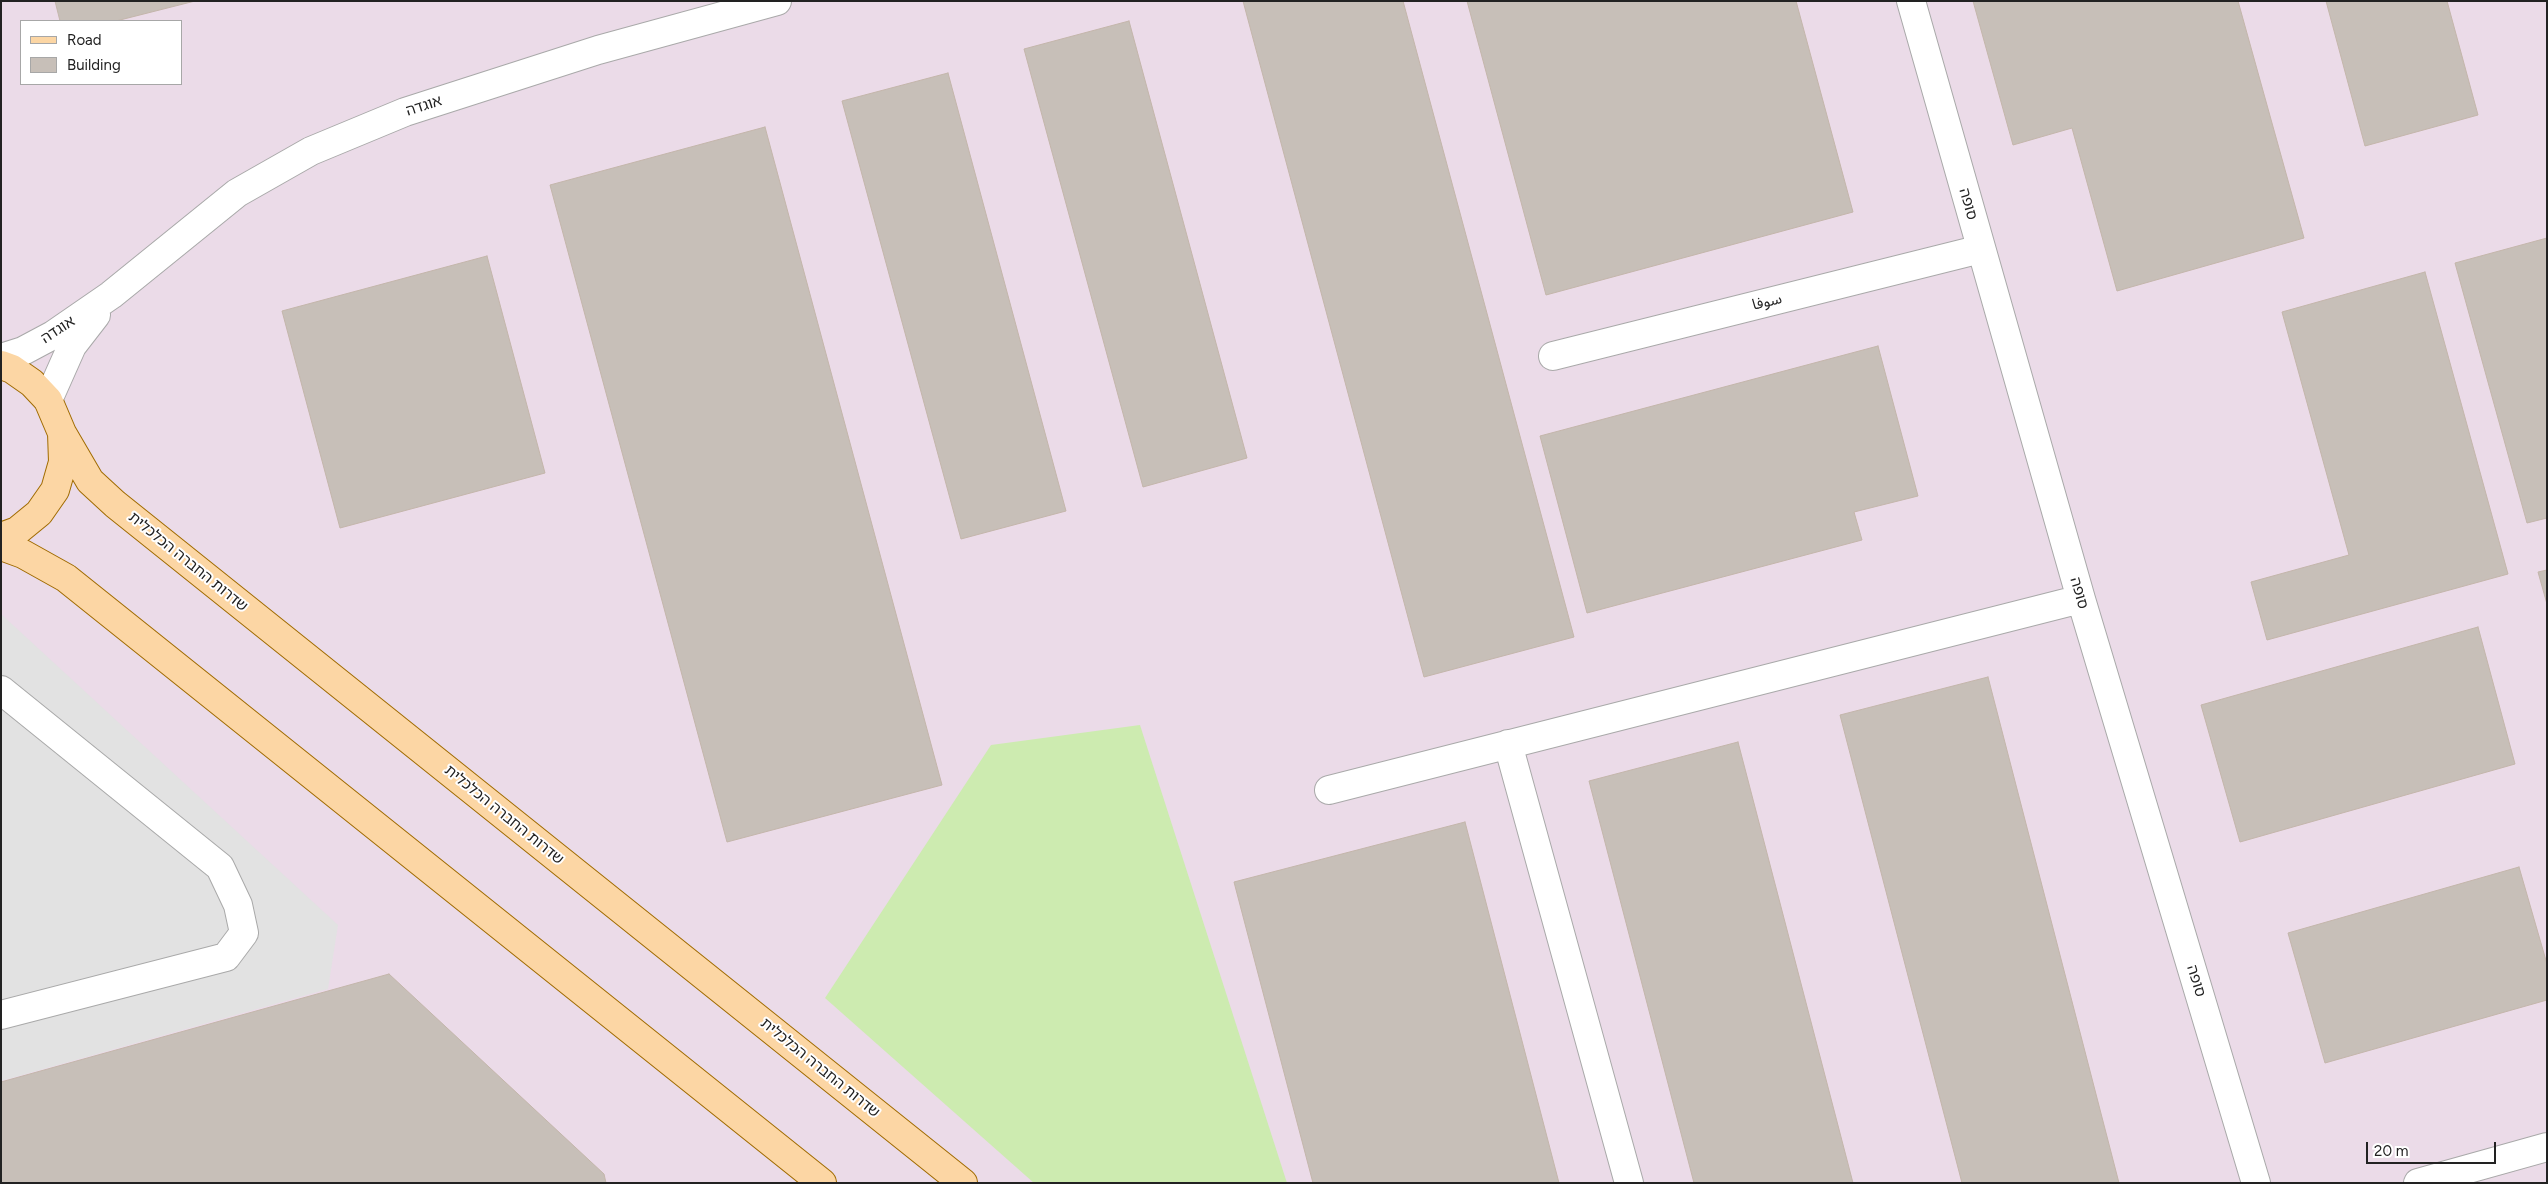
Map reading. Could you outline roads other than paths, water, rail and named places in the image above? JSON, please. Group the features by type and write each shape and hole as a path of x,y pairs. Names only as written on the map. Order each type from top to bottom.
{"main road":[{"path":"1,366 12,369 32,383 48,400 62,433 63,462 55,490 39,513 17,531 1,537"},
{"name":"שדרות החברה הכלכלית","path":"62,433 90,481 115,504 963,1183"},
{"path":"1,546 24,554 66,578 822,1183"}],"street":[{"name":"אוגדה","path":"1,358 23,351 53,335 111,295 237,193 311,151 405,112 598,50 777,1"},
{"name":"סופה","path":"1911,1 2081,599 2256,1183"},
{"name":"سوفا","path":"1553,356 1981,249"},
{"name":"אוגדה","path":"48,400 72,346 111,295"},
{"path":"1329,790 2081,599"},
{"path":"1,690 220,867 238,904 244,933 226,957 1,1015"},
{"path":"1508,744 1629,1183"},
{"path":"2418,1183 2547,1147"}]}
